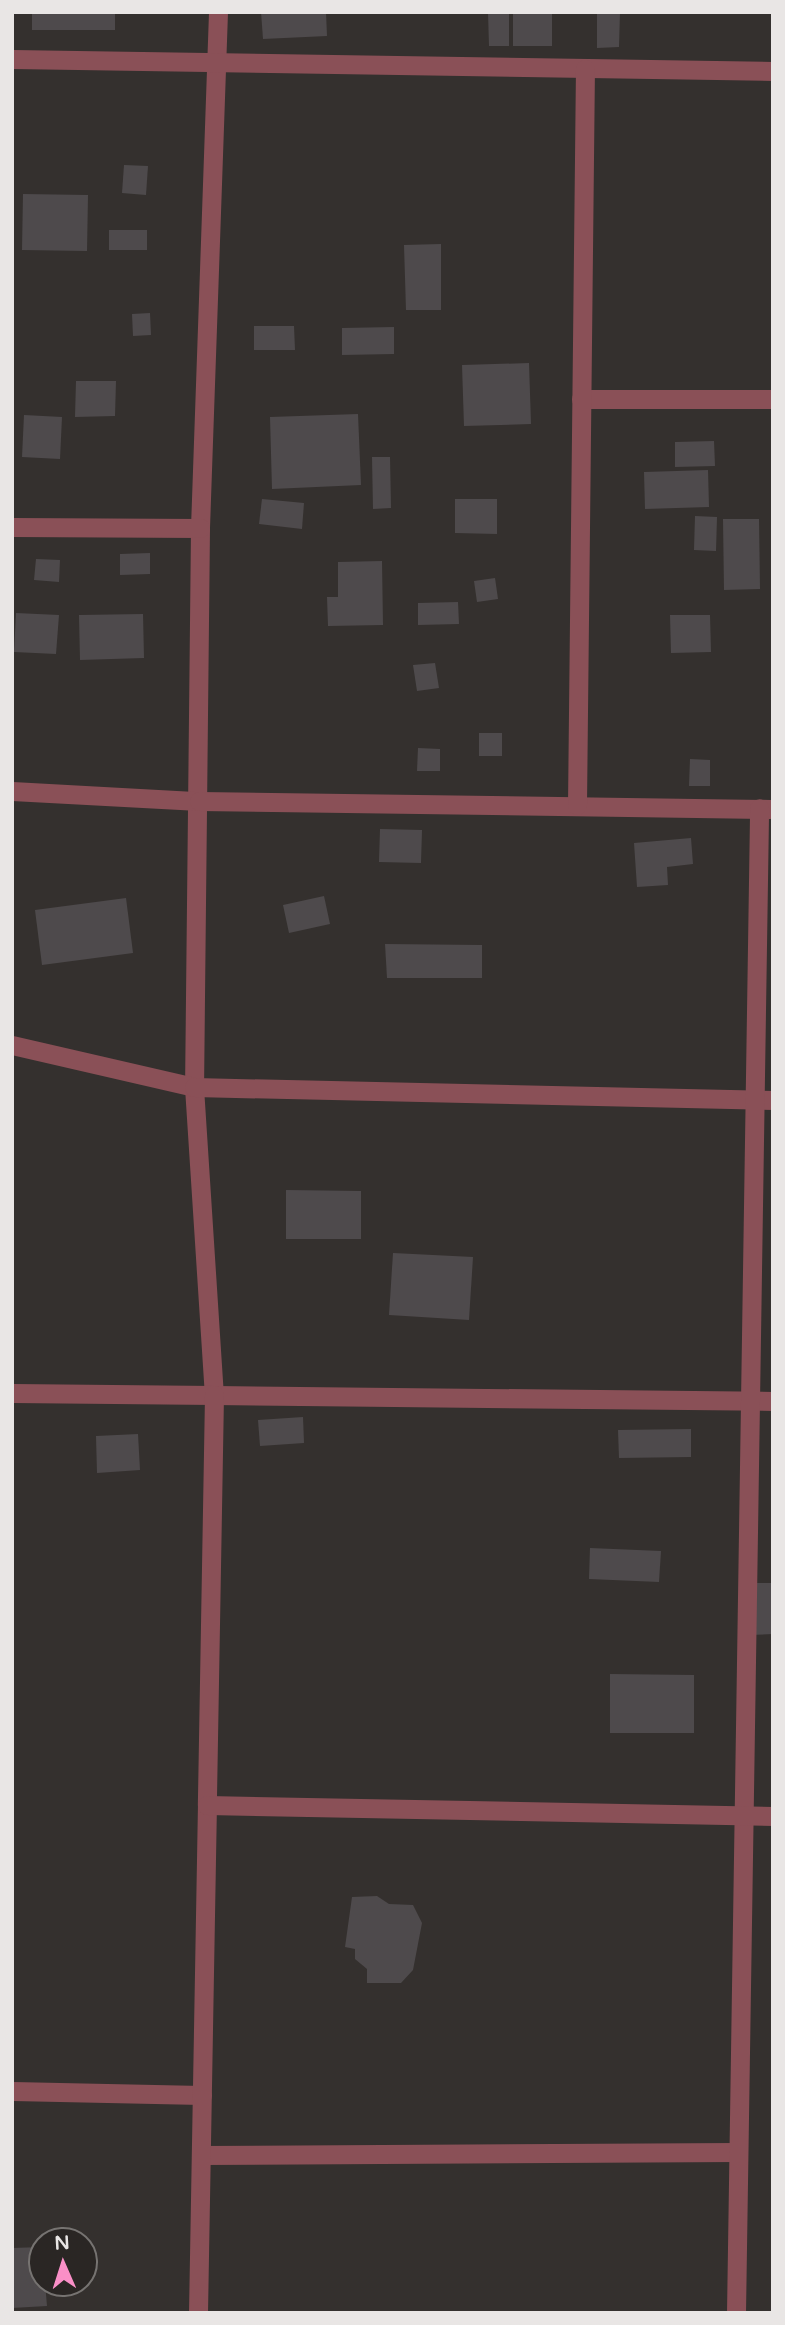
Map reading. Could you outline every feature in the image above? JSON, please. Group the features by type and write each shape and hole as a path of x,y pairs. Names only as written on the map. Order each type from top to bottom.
{"street":[{"path":"198,2313 214,1395 194,1087 200,528 218,12"},
{"path":"12,58 773,71"},
{"path":"577,805 584,69"},
{"path":"581,399 773,399"},
{"path":"12,527 200,528"},
{"path":"12,791 199,801 766,808 764,1100 750,1401 736,2313"},
{"path":"12,1045 194,1087 764,1100"},
{"path":"12,1393 773,1401"},
{"path":"207,1805 773,1816"},
{"path":"12,2091 202,2095"},
{"path":"201,2155 738,2152"}],"building":[{"path":"32,12 115,12 115,30 32,30"},
{"path":"261,12 326,12 327,36 263,39"},
{"path":"488,12 509,12 509,46 489,46"},
{"path":"513,12 552,12 552,46 513,46"},
{"path":"597,12 620,12 619,47 597,48"},
{"path":"124,165 148,166 146,195 122,193"},
{"path":"23,194 88,195 87,251 22,250"},
{"path":"109,230 147,230 147,250 109,250"},
{"path":"441,244 441,310 406,310 404,245"},
{"path":"150,313 151,335 133,336 132,314"},
{"path":"254,326 294,326 295,350 254,350"},
{"path":"394,327 394,354 342,355 342,328"},
{"path":"529,363 531,424 464,426 462,365"},
{"path":"76,381 116,381 115,416 75,417"},
{"path":"358,414 361,485 272,489 270,417"},
{"path":"24,415 62,417 60,459 22,457"},
{"path":"714,441 715,466 675,467 675,442"},
{"path":"372,457 390,457 391,508 373,509"},
{"path":"708,470 709,507 645,509 644,472"},
{"path":"262,499 304,503 302,529 259,524"},
{"path":"455,499 497,499 497,534 455,533"},
{"path":"695,516 717,517 716,551 694,550"},
{"path":"723,519 759,519 760,589 724,590"},
{"path":"150,553 150,574 120,575 120,554"},
{"path":"36,559 60,560 59,582 34,580"},
{"path":"382,561 383,625 328,626 327,597 338,597 338,562"},
{"path":"495,578 498,599 477,602 474,581"},
{"path":"458,602 459,624 418,625 418,603"},
{"path":"16,613 59,615 56,654 14,652"},
{"path":"143,614 144,658 80,660 79,615"},
{"path":"670,615 710,615 711,652 671,653"},
{"path":"435,663 439,688 417,691 413,665"},
{"path":"479,733 502,733 502,756 479,756"},
{"path":"418,748 440,749 440,771 417,771"},
{"path":"690,759 710,760 710,786 689,786"},
{"path":"380,829 422,830 421,863 379,862"},
{"path":"691,838 693,864 667,867 668,885 637,887 634,843"},
{"path":"324,896 330,924 289,933 283,905"},
{"path":"126,898 133,953 42,965 35,910"},
{"path":"385,944 482,945 482,978 387,978"},
{"path":"286,1190 361,1191 361,1239 286,1239"},
{"path":"393,1253 473,1257 469,1320 389,1315"},
{"path":"303,1417 304,1443 260,1446 258,1420"},
{"path":"691,1429 691,1457 619,1458 618,1430"},
{"path":"138,1434 140,1470 97,1473 96,1436"},
{"path":"590,1548 661,1551 659,1582 589,1579"},
{"path":"748,1583 773,1583 773,1634 749,1635"},
{"path":"610,1674 694,1675 694,1733 610,1733"},
{"path":"377,1896 389,1904 413,1905 422,1923 413,1970 401,1983 367,1983 367,1969 355,1959 355,1949 345,1947 352,1897"},
{"path":"28,2247 28,2297 46,2297 47,2306 12,2308 12,2248"}]}
